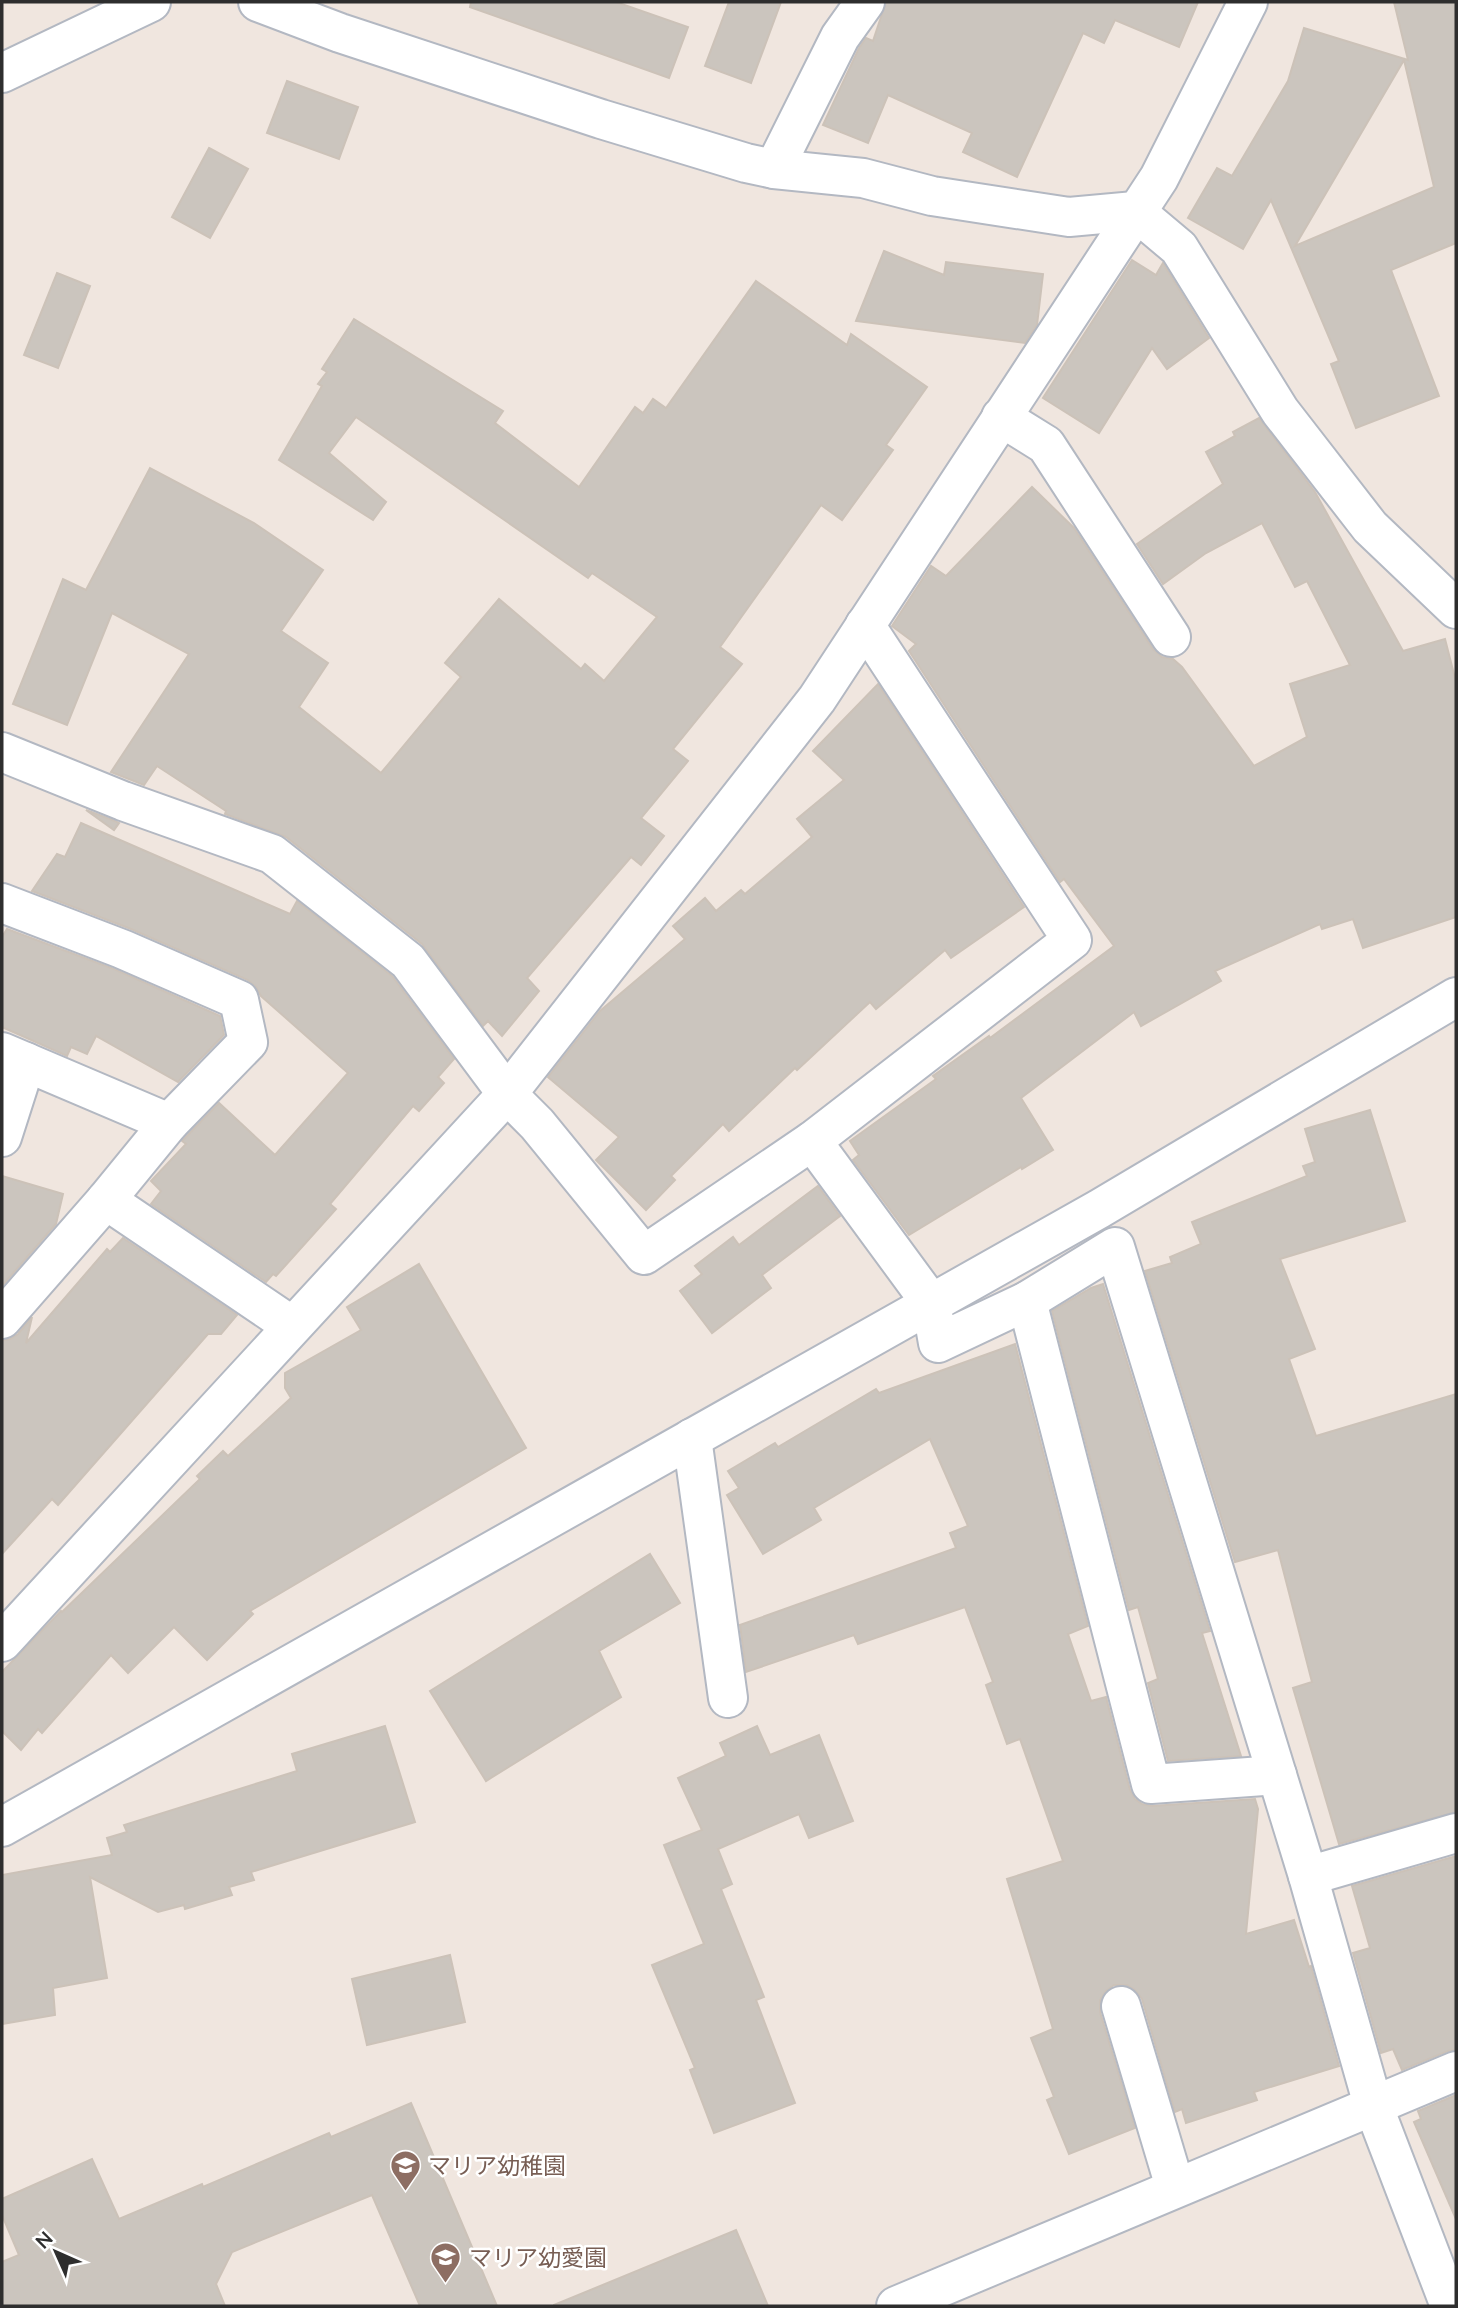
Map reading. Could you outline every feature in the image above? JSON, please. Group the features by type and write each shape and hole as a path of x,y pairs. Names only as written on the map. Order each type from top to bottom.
{"street":[{"path":"2,74 151,2"},
{"path":"258,2 340,33 601,119 746,163 774,169 863,178 932,196 1069,217 1135,211 1179,248 1280,411 1370,527 1456,609"},
{"path":"774,169 840,37 866,2"},
{"path":"2,1642 507,1094 817,699 1158,178 1248,2"},
{"path":"1001,417 1046,444 1171,637"},
{"path":"2,752 123,801 272,854 408,961 507,1094 537,1124 644,1255 812,1141 1072,940 865,625"},
{"path":"2,903 122,949 239,1000 248,1042 169,1123 2,1319"},
{"path":"2,1827 1099,1209 1456,997"},
{"path":"2,1137 14,1057 169,1123"},
{"path":"812,1141 931,1303 937,1343 1027,1301 1115,1247 1308,1876 1373,2105 1450,2306"},
{"path":"106,1200 292,1326"},
{"path":"1027,1301 1151,1784 1277,1775"},
{"path":"692,1438 728,1698"},
{"path":"1308,1876 1456,1833"},
{"path":"1121,2006 1175,2187"},
{"path":"896,2306 1456,2071"}],"building":[{"path":"471,2 616,2 688,27 669,78 470,7"},
{"path":"729,2 781,2 751,83 705,66"},
{"path":"886,2 1198,2 1179,47 1115,20 1104,43 1083,33 1017,177 963,152 972,133 888,95 868,143 823,125 859,48 866,38 873,41"},
{"path":"1394,2 1456,2 1456,243 1391,270 1439,396 1356,428 1331,364 1339,361 1271,200 1243,249 1188,218 1217,168 1232,176 1288,81 1304,28 1408,60","holes":["1404,60 1434,187 1295,246"]},
{"path":"287,81 358,107 339,159 267,133"},
{"path":"209,148 248,169 210,238 172,217"},
{"path":"884,251 944,275 946,262 1043,274 1037,325 1025,343 856,321"},
{"path":"1132,260 1156,275 1163,263 1209,338 1167,369 1152,348 1099,433 1043,398"},
{"path":"57,273 90,286 58,368 24,355"},
{"path":"756,281 847,345 851,334 927,387 886,445 893,450 842,520 821,505 720,647 742,664 673,749 688,761 641,818 664,836 641,865 631,857 527,978 539,991 502,1036 488,1021 483,1026 422,944 286,837 225,814 226,811 157,766 144,785 111,772 189,654 112,613 67,725 13,704 63,579 86,590 150,468 254,523 323,570 281,631 328,663 299,707 381,773 461,677 445,663 499,599 581,669 585,664 604,681 657,617 592,573 588,578 356,417 329,453 386,502 373,520 279,460 322,386 318,384 327,372 322,369 354,319 503,411 495,423 579,487 635,407 643,413 653,399 666,408"},
{"path":"1259,418 1315,492 1403,651 1445,639 1456,682 1456,917 1363,948 1353,919 1322,929 1320,924 1215,971 1221,981 1141,1026 1134,1012 1021,1098 1053,1150 909,1235 853,1160 859,1155 850,1141 936,1079 933,1076 989,1036 990,1038 1114,946 1064,879 1060,882 909,651 916,644 892,626 931,566 946,576 1032,487 1074,528 1153,649 1182,667 1254,766 1307,737 1290,684 1350,665 1307,581 1295,587 1262,523 1206,553 1163,584 1137,544 1223,484 1206,452 1235,436 1233,432"},
{"path":"878,684 1024,907 951,958 945,950 876,1009 870,1002 729,1131 723,1124 671,1176 675,1180 646,1210 596,1160 619,1137 548,1077 600,1011 685,939 673,926 705,898 716,911 741,890 745,894 812,837 797,819 844,780 813,751"},
{"path":"86,810 115,821 119,823 114,830"},
{"path":"81,823 290,914 297,901 392,976 454,1059 438,1077 444,1083 419,1111 413,1106 330,1204 336,1209 276,1276 273,1274 266,1282 151,1204 161,1191 151,1181 186,1144 182,1141 219,1103 275,1155 348,1073 261,996 248,980 131,929 32,891 57,854 65,857"},
{"path":"7,929 114,969 220,1016 224,1035 178,1082 96,1036 87,1054 71,1047 67,1056 2,1027 2,937"},
{"path":"1370,1110 1405,1221 1280,1259 1315,1349 1289,1359 1316,1436 1456,1394 1456,1812 1339,1844 1293,1688 1312,1682 1278,1550 1235,1562 1145,1271 1172,1263 1170,1257 1201,1244 1192,1222 1307,1176 1303,1166 1315,1162 1305,1129"},
{"path":"2,1176 63,1194 56,1224 2,1286"},
{"path":"818,1186 840,1216 762,1275 771,1288 712,1333 680,1291 702,1274 695,1266 733,1237 739,1245"},
{"path":"123,1238 237,1315 221,1334 208,1334 58,1505 52,1499 2,1554 2,1340 18,1334 32,1317 26,1343 107,1249 110,1252"},
{"path":"419,1264 526,1448 250,1611 253,1614 207,1660 174,1627 128,1673 111,1655 42,1733 38,1729 21,1750 2,1731 2,1672 61,1611 200,1479 197,1476 223,1451 228,1456 291,1398 285,1388 285,1373 361,1330 347,1307"},
{"path":"1103,1284 1210,1631 1202,1633 1241,1756 1168,1761 1148,1683 1158,1679 1138,1607 1129,1610 1052,1311"},
{"path":"1015,1344 1088,1626 1068,1634 1091,1701 1106,1697 1130,1790 1135,1799 1152,1806 1255,1799 1258,1809 1246,1934 1294,1920 1309,1967 1311,1966 1339,2066 1254,2092 1257,2100 1186,2123 1182,2109 1175,2112 1142,1999 1127,1985 1114,1985 1100,2000 1100,2012 1135,2128 1069,2154 1047,2100 1054,2097 1031,2038 1053,2029 1007,1879 1063,1861 1020,1739 1007,1744 986,1685 993,1682 965,1607 858,1644 854,1635 746,1672 740,1625 956,1548 950,1533 968,1526 930,1439 814,1508 821,1520 763,1554 727,1495 739,1488 728,1471 775,1443 778,1447 876,1389 879,1393"},
{"path":"650,1554 680,1603 599,1651 621,1697 486,1781 430,1691"},
{"path":"385,1726 415,1822 251,1872 254,1880 229,1887 232,1895 185,1909 184,1905 158,1912 90,1877 107,1978 53,1988 55,2015 2,2024 2,1875 112,1855 107,1838 127,1832 124,1825 297,1771 292,1754"},
{"path":"757,1726 770,1755 819,1735 853,1821 809,1838 799,1814 718,1849 732,1884 721,1889 764,1997 756,2000 795,2103 714,2133 690,2070 695,2068 652,1965 704,1944 664,1845 702,1830 678,1778 726,1756 720,1743"},
{"path":"1456,1856 1456,2050 1402,2070 1393,2049 1381,2053 1353,1953 1370,1948 1352,1886"},
{"path":"450,1955 465,2022 367,2045 352,1979"},
{"path":"1456,2095 1456,2219 1414,2122 1421,2119 1418,2111"},
{"path":"411,2103 497,2306 420,2306 372,2195 232,2252 216,2284 225,2306 2,2306 2,2262 19,2255 2,2215 2,2199 92,2159 119,2219 202,2184 203,2187 329,2133 331,2137"},
{"path":"736,2230 768,2306 554,2306 554,2305"}],"place":[{"name":"マリア幼稚園","path":"405,2193"},
{"name":"マリア幼愛園","path":"446,2285"}]}
